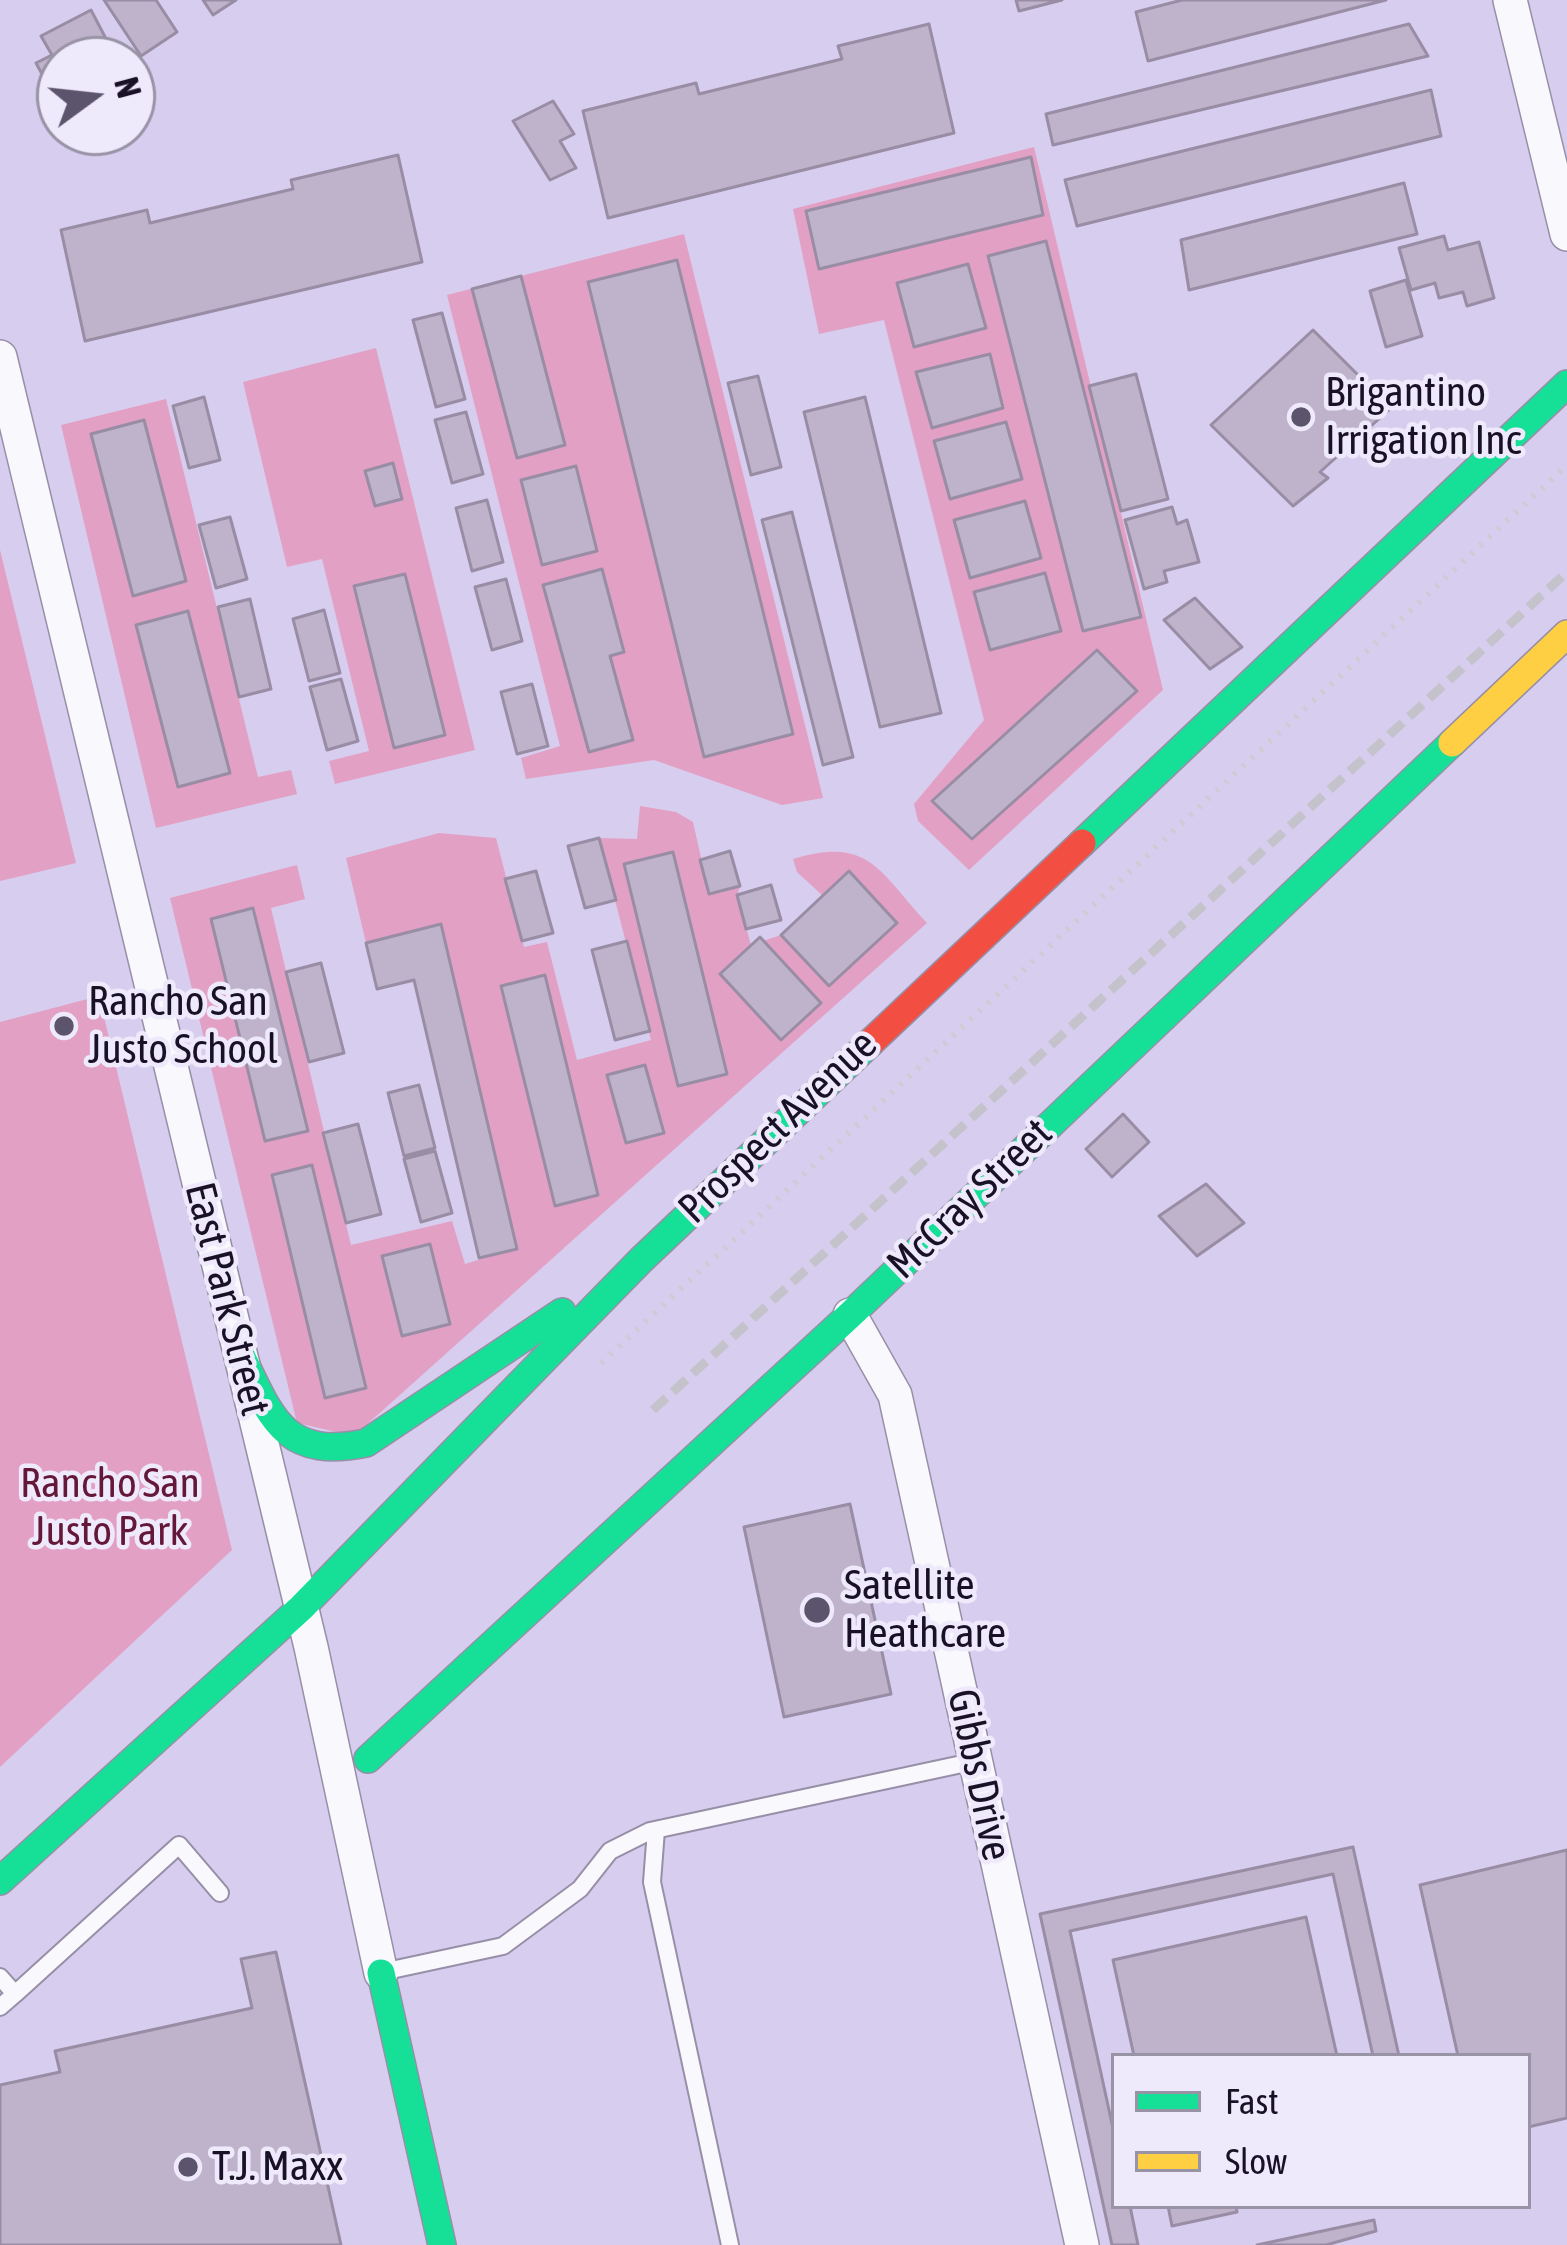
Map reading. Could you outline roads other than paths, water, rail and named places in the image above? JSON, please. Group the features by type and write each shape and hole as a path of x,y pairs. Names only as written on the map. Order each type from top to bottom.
{"street":[{"path":"1510,0 1567,234"},
{"name":"East Park Street","path":"1,368 301,1608 442,2245"},
{"name":"Prospect Avenue","path":"0,1881 301,1608 641,1260 1567,384"},
{"name":"McCray Street","path":"368,1759 850,1315 1567,634"},
{"path":"240,1353 286,1436 300,1446 335,1452 365,1442 641,1260"},
{"name":"Gibbs Drive","path":"850,1315 895,1395 1082,2245"}],"lane":[{"path":"382,1972 502,1946 580,1889 610,1852 656,1830 976,1761"},
{"path":"656,1830 652,1882 730,2245"},
{"path":"0,2007 179,1845 220,1893"},
{"path":"0,1977 15,1994"}],"railway":[{"path":"653,1410 1567,572"}],"place":[{"name":"Brigantino Irrigation Inc","path":"1301,417"},
{"name":"Rancho San Justo School","path":"64,1026"},
{"name":"Satellite Heathcare","path":"817,1610"},
{"name":"T.J. Maxx","path":"188,2167"}],"park label":[{"name":"Rancho San Justo Park","path":"110,1508"}]}
